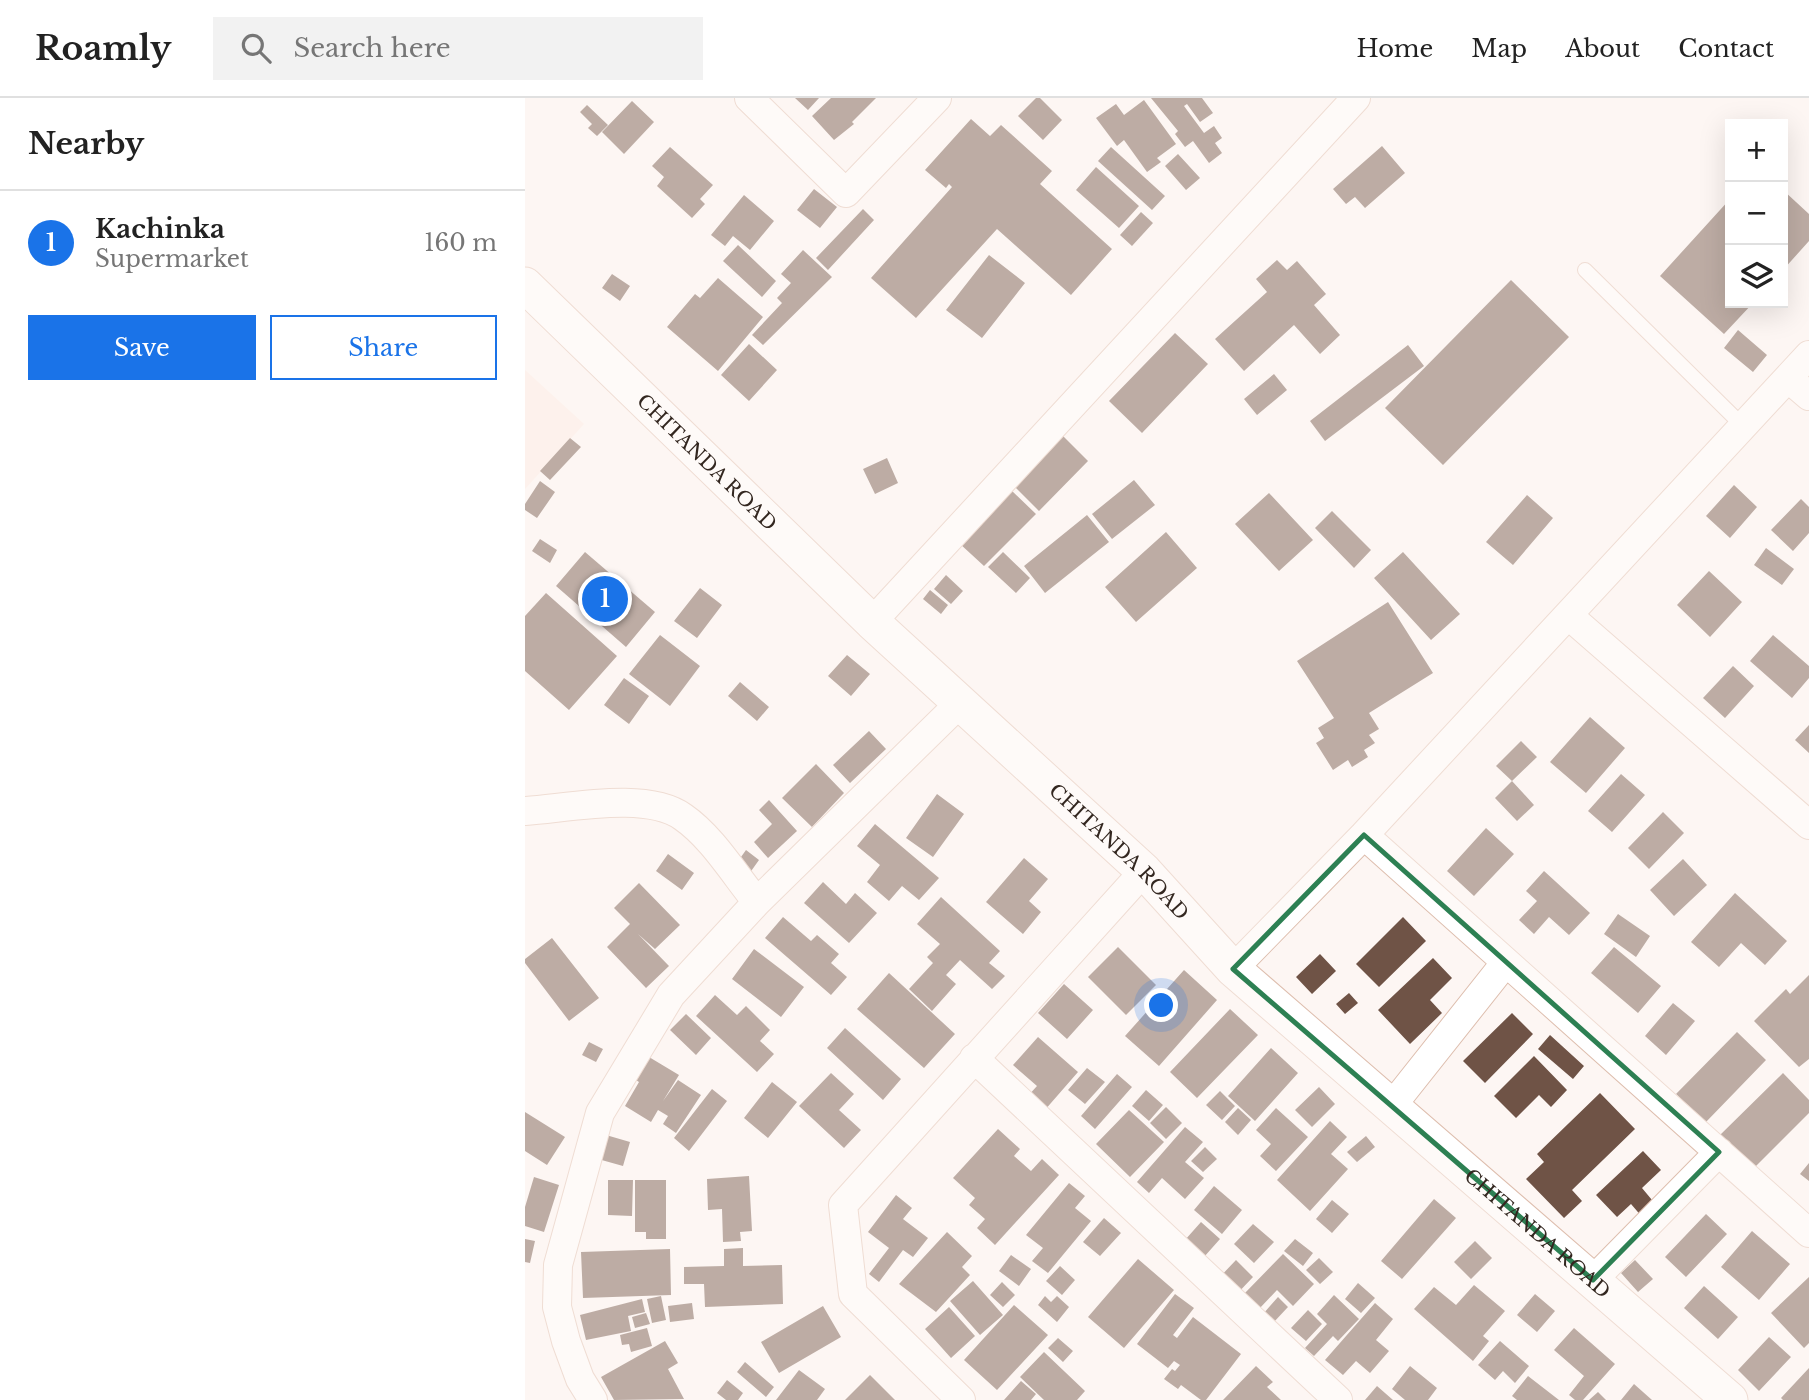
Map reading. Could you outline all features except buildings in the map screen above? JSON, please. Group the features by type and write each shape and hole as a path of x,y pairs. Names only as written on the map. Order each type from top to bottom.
{"street":[{"path":"749,98 846,193 937,98"},
{"path":"871,622 1356,98"},
{"name":"CHITANDA ROAD","path":"525,285 635,388 871,622 1145,871 1233,969 1730,1400"},
{"path":"1233,969 1364,835 1809,355"},
{"path":"1788,378 1809,396"},
{"path":"1568,615 1809,825"},
{"path":"593,1400 580,1379 557,1307 558,1265 600,1113 671,995 757,902 960,703"},
{"path":"525,811 652,803 682,816 701,834 757,902"},
{"path":"1364,835 1809,1233"},
{"path":"961,1400 853,1294 843,1205 1145,871"},
{"path":"1391,1107 1506,962"},
{"path":"974,1058 1338,1400"},
{"path":"1593,1280 1719,1152"}],"lane":[{"path":"1585,270 1743,426"}],"highlighted area":[{"path":"1364,835 1719,1152 1593,1280 1233,969"}],"shaded area":[{"path":"525,370 584,424 525,489"}],"place":[{"name":"Kachinka","path":"605,599"}]}
